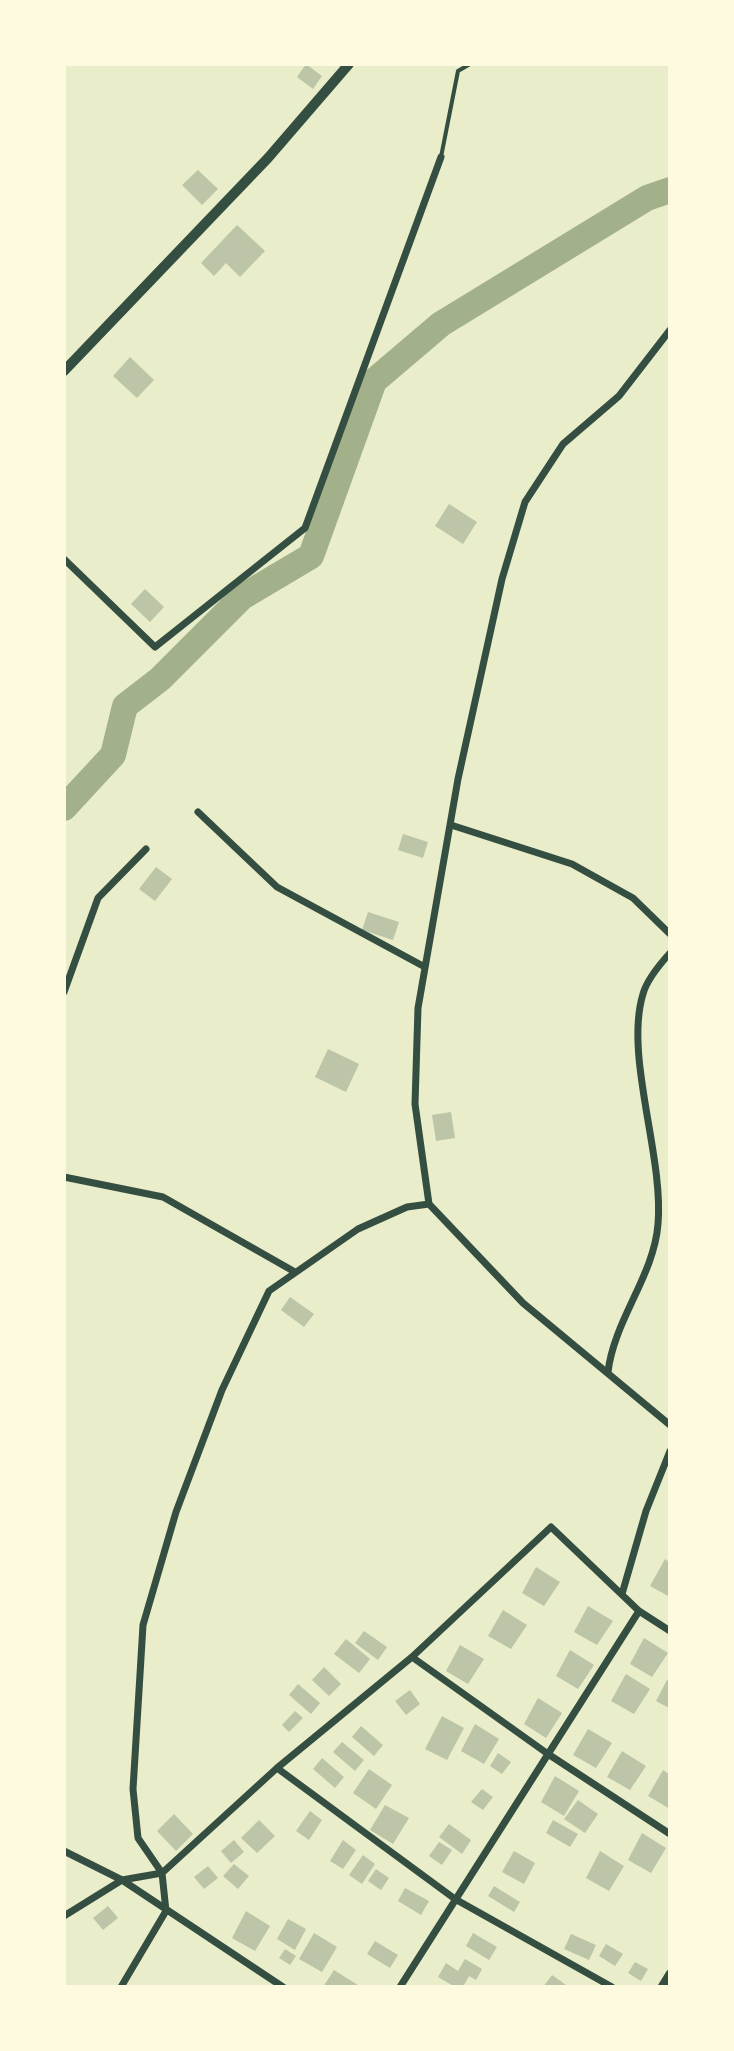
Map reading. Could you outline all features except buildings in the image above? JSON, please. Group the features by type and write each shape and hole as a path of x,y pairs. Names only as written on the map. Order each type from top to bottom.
{"main road":[{"path":"64,371 268,158 349,64"}],"street":[{"path":"64,559 155,647 305,528 441,157"},
{"path":"670,330 619,396 563,444 525,502 502,579 423,966 415,1104 429,1204 523,1303 670,1425"},
{"path":"198,812 277,887 423,966"},
{"path":"451,825 572,864 633,898 670,934"},
{"path":"64,992 98,898 146,849"},
{"path":"608,1372 611,1346 643,1274 659,1224 638,1034 643,992 670,953"},
{"path":"64,1177 163,1197 295,1272"},
{"path":"121,1987 166,1911 162,1873 138,1838 133,1789 143,1625 176,1512 222,1390 269,1291 358,1229 407,1207 429,1204"},
{"path":"622,1594 646,1511 670,1451"},
{"path":"64,1916 122,1880 162,1873 277,1768 412,1657 551,1527 639,1611 670,1631"},
{"path":"400,1987 639,1611"},
{"path":"412,1657 548,1754 670,1834"},
{"path":"277,1768 455,1899 612,1987"},
{"path":"64,1851 122,1880 283,1987"},
{"path":"662,1987 670,1974"}],"lane":[{"path":"441,157 458,71 470,64"}],"waterway":[{"path":"64,808 113,755 125,706 160,679 242,597 311,556 374,381 441,324 647,198 670,190"}]}
